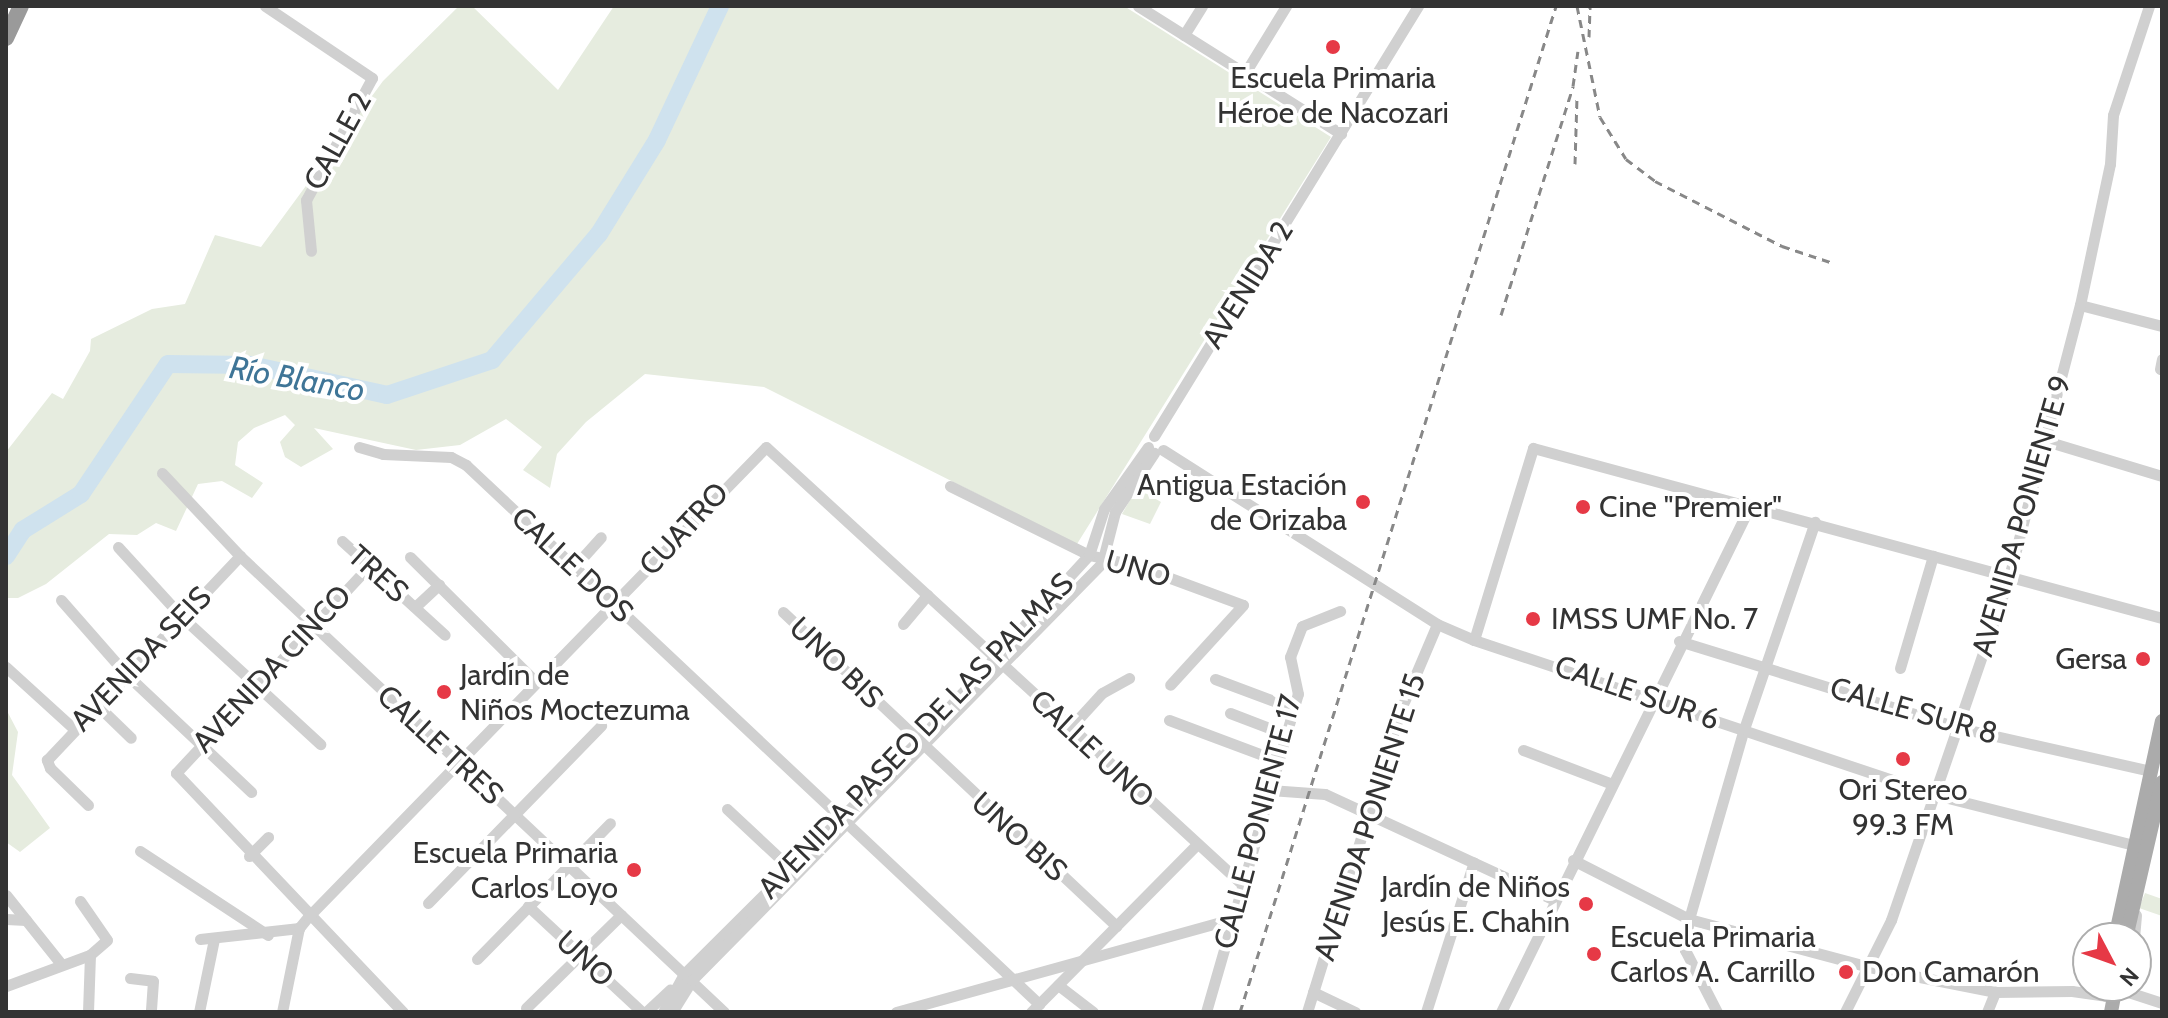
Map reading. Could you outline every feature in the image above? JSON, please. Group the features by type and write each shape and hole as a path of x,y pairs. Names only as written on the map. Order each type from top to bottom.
{"highway":[{"path":"6,38 21,6"}],"main road":[{"path":"2130,922 2143,848 2151,771 2162,721"},
{"path":"2120,922 2162,782"}],"street":[{"name":"CALLE 2","path":"265,6 372,78 306,200 311,251"},
{"path":"1138,6 1341,134"},
{"path":"1184,35 1202,6"},
{"path":"1245,73 1286,6"},
{"name":"AVENIDA 2","path":"1155,446 1418,6"},
{"name":"AVENIDA PONIENTE 9","path":"1845,1012 1869,967 1936,795 2009,577 2080,305 2110,164 2113,115 2149,6"},
{"path":"2080,305 2162,326"},
{"path":"2046,441 2162,476"},
{"name":"AVENIDA PASEO DE LAS PALMAS","path":"663,1012 684,980 790,868 920,745 1094,557 1104,509 1155,446"},
{"name":"CALLE SUR 6","path":"1155,446 1437,624 1474,640 1652,696 1936,795 2143,848"},
{"name":"CALLE DOS","path":"359,447 458,460 844,818 1012,978 1035,1008"},
{"name":"CALLE UNO","path":"766,447 1195,846 1244,886"},
{"name":"CUATRO","path":"299,928 766,447"},
{"path":"1474,640 1533,448 1751,504 2162,618"},
{"name":"CALLE TRES","path":"162,473 240,556 621,915 684,980 724,1012"},
{"name":"UNO","path":"950,486 1094,557 1135,565 1243,605 1170,685"},
{"path":"1501,1012 1552,899 1679,641 1751,504"},
{"path":"1717,1012 1685,950 1689,919 1744,729 1815,522"},
{"path":"574,567 601,537"},
{"name":"TRES","path":"342,541 445,635"},
{"path":"118,547 182,617 320,744"},
{"name":"AVENIDA SEIS","path":"88,805 47,764 73,728 240,556"},
{"path":"1900,668 1933,556"},
{"path":"410,557 536,682"},
{"name":"AVENIDA CINCO","path":"249,856 176,773 369,566"},
{"path":"415,607 439,585"},
{"path":"903,624 927,595"},
{"path":"61,600 126,674 251,792"},
{"name":"CALLE PONIENTE 17","path":"1206,1012 1244,886 1276,760 1298,694 1290,657 1302,626 1340,611"},
{"name":"UNO BIS","path":"783,612 920,745 1116,926"},
{"path":"796,624 805,613"},
{"name":"AVENIDA PONIENTE 15","path":"1307,1012 1401,709 1437,624"},
{"name":"CALLE SUR 8","path":"1679,641 1960,728 2151,771"},
{"path":"6,667 73,728"},
{"path":"1070,728 1102,693 1129,678"},
{"path":"1215,679 1293,708"},
{"path":"97,705 131,738"},
{"path":"1230,713 1285,734"},
{"path":"1169,720 1276,760"},
{"path":"428,903 601,726"},
{"path":"1523,750 1610,783"},
{"path":"1270,790 1318,792 1552,899"},
{"path":"727,809 790,868"},
{"name":"AVENIDA PASEO DE LAS PALMAS","path":"672,1012 684,980 844,818"},
{"path":"477,959 610,823"},
{"path":"268,837 249,856 403,1012"},
{"path":"1035,1008 1195,846"},
{"path":"140,851 268,935"},
{"path":"1573,860 1689,919 1869,967 1995,992 2072,993"},
{"path":"1426,1012 1474,862"},
{"path":"6,895 61,964"},
{"path":"6,986 90,955 107,940 80,901"},
{"name":"UNO","path":"528,906 644,1012"},
{"path":"2132,913 2137,922"},
{"path":"526,1008 621,915"},
{"path":"896,1012 1234,918"},
{"path":"6,919 26,920"},
{"path":"200,939 268,935 299,928 282,1012"},
{"path":"199,1012 214,939"},
{"path":"88,1012 90,955"},
{"path":"130,978 153,981 151,1012"},
{"path":"644,1012 684,980"},
{"path":"1058,985 1093,1012"},
{"path":"1313,992 1355,1012"},
{"path":"1987,1012 1995,992"}],"shaded area":[{"path":"459,6 472,6 558,90 614,6 1124,6 1331,137 1077,544 764,387 645,374 586,422 557,454 550,488 523,470 542,447 506,419 460,445 416,450 314,428 333,449 301,467 285,457 280,442 295,425 285,415 254,428 238,442 235,465 263,483 252,498 222,481 198,484 176,531 156,523 137,535 109,534 46,584 18,598 6,598 6,452 52,393 63,399 90,351 91,339 152,309 185,304 215,235 261,247 383,81"},
{"path":"1137,488 1161,502 1150,524 1122,514"},
{"path":"6,709 18,732 12,775 50,828 20,852 6,842"},
{"path":"2145,893 2162,899 2162,916 2139,908"}],"waterway":[{"name":"Río Blanco","path":"6,556 23,530 81,494 168,364 251,365 387,395 492,360 599,234 657,140 720,6"}],"railway":[{"path":"1240,1012 1556,6"},
{"path":"1577,6 1600,117 1626,159 1655,181 1782,246 1833,263"},
{"path":"1589,37 1590,6"},
{"path":"1501,315 1573,86 1578,51"},
{"path":"1575,164 1577,96"}],"place":[{"name":"Escuela Primaria Héroe de Nacozari","path":"1333,47"},
{"name":"Antigua Estación de Orizaba","path":"1363,502"},
{"name":"Cine \"Premier\"","path":"1583,507"},
{"name":"IMSS UMF No. 7","path":"1533,619"},
{"name":"Gersa","path":"2143,659"},
{"name":"Jardín de Niños Moctezuma","path":"444,692"},
{"name":"Ori Stereo 99.3 FM","path":"1903,759"},
{"name":"Escuela Primaria Carlos Loyo","path":"634,870"},
{"name":"Jardín de Niños Jesús E. Chahín","path":"1586,904"},
{"name":"Escuela Primaria Carlos A. Carrillo","path":"1594,954"},
{"name":"Don Camarón","path":"1846,972"}]}
